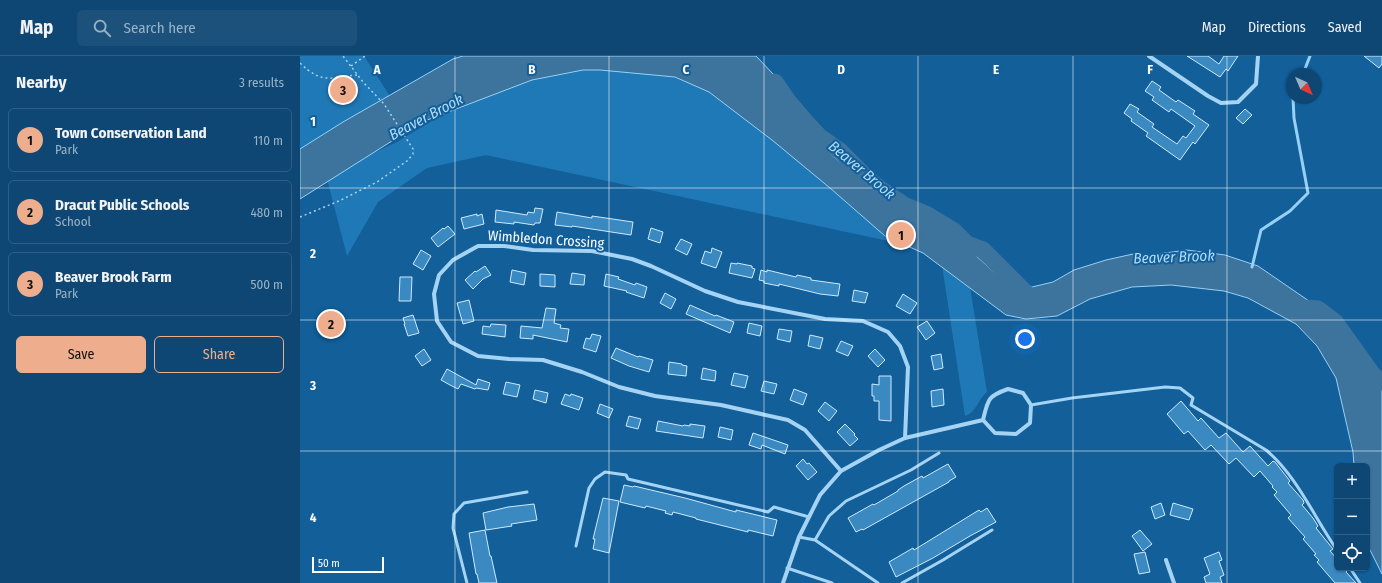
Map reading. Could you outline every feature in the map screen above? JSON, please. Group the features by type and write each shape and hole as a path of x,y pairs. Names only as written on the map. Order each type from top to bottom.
{"street":[{"path":"1149,56 1208,96 1222,103 1238,102 1256,84 1258,56"},
{"name":"Wimbledon Crossing","path":"841,470 805,430 788,420 721,405 655,396 626,389 582,372 543,360 478,356 451,342 437,321 434,294 439,275 453,260 478,246 504,246 533,250 592,251 638,262 705,291 738,302 825,319 863,321 888,332 900,346 908,367 906,438"},
{"path":"1008,389 1023,393 1031,405 1030,423 1016,434 996,433 983,420 986,404 993,394 1008,389"},
{"path":"783,583 799,537 820,495 841,470 906,438 983,420"},
{"path":"1166,560 1174,583"}],"lane":[{"path":"1031,405 1151,388 1180,388 1193,398 1191,405 1266,450 1277,459 1287,470 1334,546"},
{"path":"815,540 829,516 846,501 911,470 939,453"},
{"path":"576,546 589,488 595,479 605,472 626,475 628,479 768,512 774,507 809,518"},
{"path":"467,583 453,528 454,514 464,503 527,492"},
{"path":"902,583 992,530"},
{"path":"799,537 815,540 878,583"},
{"path":"787,568 832,583"},
{"path":"1352,571 1360,583"}],"path":[{"path":"300,217 339,201 377,182 407,161 413,154 413,149 384,104 357,75 343,56"},
{"path":"351,66 365,56"},
{"path":"300,63 310,72 321,78 357,75"}],"shaded area":[{"path":"300,56 364,56 408,124 300,175"},
{"path":"605,57 736,70 826,164 964,250 987,392 972,412 965,416 940,252 486,155 427,168 378,202 347,256 326,175 397,142 507,76"}],"water":[{"path":"463,56 756,56 774,75 807,134 841,163 907,202 973,253 996,274 1014,285 1032,287 1053,282 1074,270 1106,260 1133,254 1143,256 1187,250 1225,255 1258,266 1309,301 1324,315 1382,385 1382,574 1370,550 1370,463 1354,463 1353,452 1336,378 1317,346 1296,324 1248,298 1224,291 1171,285 1132,287 1090,299 1057,316 1026,319 1006,315 923,253 885,236 772,140 709,92 675,77 600,70 583,70 532,80 422,122 300,199 300,149 343,122 453,59"}],"building":[{"path":"1187,56 1208,56 1219,64 1224,56 1238,56 1228,71 1226,69 1220,77"},
{"path":"1364,56 1382,56 1382,64 1379,68"},
{"path":"1152,81 1161,87 1159,90 1176,102 1178,100 1195,111 1193,114 1209,125 1195,144 1193,142 1180,160 1146,136 1148,133 1131,121 1132,119 1124,113 1130,104 1139,109 1137,112 1154,124 1152,127 1177,144 1183,136 1186,138 1195,126 1171,109 1169,112 1152,100 1154,97 1145,91"},
{"path":"1245,109 1252,115 1243,124 1236,118"},
{"path":"535,208 543,209 540,223 535,223 534,225 514,222 514,224 495,222 496,210 527,215 528,212 534,213"},
{"path":"557,212 592,218 592,216 633,222 631,235 572,226 555,225"},
{"path":"477,214 477,216 482,214 484,224 464,229 461,218"},
{"path":"448,226 455,234 438,247 431,238 443,228 444,229"},
{"path":"651,228 663,232 660,243 648,239"},
{"path":"681,239 692,244 687,255 675,249"},
{"path":"712,248 722,252 716,268 701,263 705,251 711,253"},
{"path":"421,250 431,256 423,270 413,264"},
{"path":"731,263 752,266 752,268 755,269 752,278 729,273"},
{"path":"485,266 491,275 483,279 473,289 465,280 475,271 476,272"},
{"path":"512,270 526,273 524,285 510,282"},
{"path":"761,270 796,277 797,275 811,278 811,280 840,284 838,296 820,294 779,284 779,286 764,283 764,281 759,280"},
{"path":"572,273 585,275 584,285 570,284"},
{"path":"540,274 555,275 555,287 540,286"},
{"path":"606,274 619,277 618,279 635,285 636,283 647,287 644,298 626,292 627,291 604,286"},
{"path":"400,277 412,277 411,301 399,301"},
{"path":"854,290 868,293 865,303 852,301"},
{"path":"665,293 676,299 671,309 660,303"},
{"path":"903,294 917,303 910,314 896,306"},
{"path":"469,300 474,321 463,324 457,303"},
{"path":"690,305 715,316 716,315 734,322 730,333 686,314"},
{"path":"546,308 556,309 554,323 561,325 560,328 569,329 567,342 533,335 533,339 520,338 521,326 542,328"},
{"path":"413,315 419,333 408,336 403,318"},
{"path":"927,321 935,333 926,340 917,327"},
{"path":"749,323 762,326 760,336 747,333"},
{"path":"491,324 506,325 505,337 482,334 483,326 490,327"},
{"path":"779,329 792,331 790,342 777,339"},
{"path":"592,334 601,336 596,352 583,348 586,338 590,339"},
{"path":"810,335 823,338 820,349 808,346"},
{"path":"841,341 853,346 848,356 836,351"},
{"path":"616,348 638,357 653,360 649,372 629,366 611,358"},
{"path":"424,349 431,360 422,366 415,356"},
{"path":"875,349 885,360 878,367 868,356"},
{"path":"941,354 943,368 934,370 931,356"},
{"path":"669,362 687,366 686,376 668,374"},
{"path":"703,368 716,371 715,381 701,379"},
{"path":"447,369 476,385 478,379 490,383 488,390 475,389 461,384 458,389 450,385 441,380"},
{"path":"734,373 748,376 745,388 731,385"},
{"path":"879,376 891,376 891,421 879,420 879,401 874,401 874,396 872,396 872,384 879,385"},
{"path":"764,381 777,384 774,394 761,391"},
{"path":"506,382 520,385 517,397 503,394"},
{"path":"794,389 807,394 803,405 790,400"},
{"path":"943,389 944,405 932,407 931,391"},
{"path":"535,390 548,393 546,403 533,399"},
{"path":"565,394 570,396 571,394 583,398 579,410 561,404"},
{"path":"1181,401 1198,421 1201,418 1219,438 1226,433 1243,452 1250,446 1268,466 1273,461 1275,462 1290,481 1288,483 1303,500 1304,503 1302,505 1318,526 1316,528 1333,549 1330,551 1334,556 1334,571 1347,571 1346,572 1356,583 1335,583 1317,562 1319,560 1314,555 1316,554 1303,539 1305,537 1288,518 1291,515 1274,495 1277,492 1260,471 1254,477 1236,458 1229,464 1211,445 1205,450 1188,431 1184,434 1167,414"},
{"path":"825,402 837,411 829,421 818,411"},
{"path":"600,404 613,409 609,418 597,413"},
{"path":"629,416 641,419 638,429 626,426"},
{"path":"658,421 683,426 690,426 690,424 705,426 703,438 656,431"},
{"path":"845,424 858,439 850,446 837,432"},
{"path":"720,427 733,430 731,440 718,437"},
{"path":"753,433 788,445 785,454 762,445 761,449 749,445"},
{"path":"803,459 817,472 808,480 796,466"},
{"path":"948,464 956,477 863,530 862,529 856,532 848,518 873,504 874,505 922,476 923,478"},
{"path":"624,485 685,498 736,512 736,510 777,520 773,536 748,530 748,532 673,512 672,515 665,513 666,511 646,506 645,508 620,502"},
{"path":"603,498 619,501 609,553 593,549 595,539 593,539"},
{"path":"1161,503 1165,515 1155,519 1151,507"},
{"path":"1173,503 1193,509 1189,520 1170,515"},
{"path":"534,504 537,520 486,530 483,513 508,507"},
{"path":"987,508 996,522 896,577 889,562 913,548 914,550 979,510 981,512"},
{"path":"485,530 497,583 479,583 476,574 469,533"},
{"path":"1140,530 1152,544 1143,551 1132,536"},
{"path":"1145,552 1150,572 1139,574 1134,554"},
{"path":"1219,552 1222,560 1219,561 1224,575 1220,577 1222,583 1206,583 1204,577 1210,574 1204,558"}],"waterway":[{"path":"1305,68 1310,56"},
{"name":"Beaver Brook","path":"775,82 788,101 820,137 840,151 867,178 904,205 926,214 954,231 967,244 983,250 1033,300"},
{"path":"1252,267 1261,230 1290,211 1308,193 1294,118 1293,104"},
{"name":"Beaver Brook","path":"1295,304 1303,308 1318,309 1335,322 1373,375 1382,382"}],"place":[{"name":"Beaver Brook Farm","path":"343,90"},
{"name":"Town Conservation Land","path":"901,235"},
{"name":"Dracut Public Schools","path":"331,324"}]}
